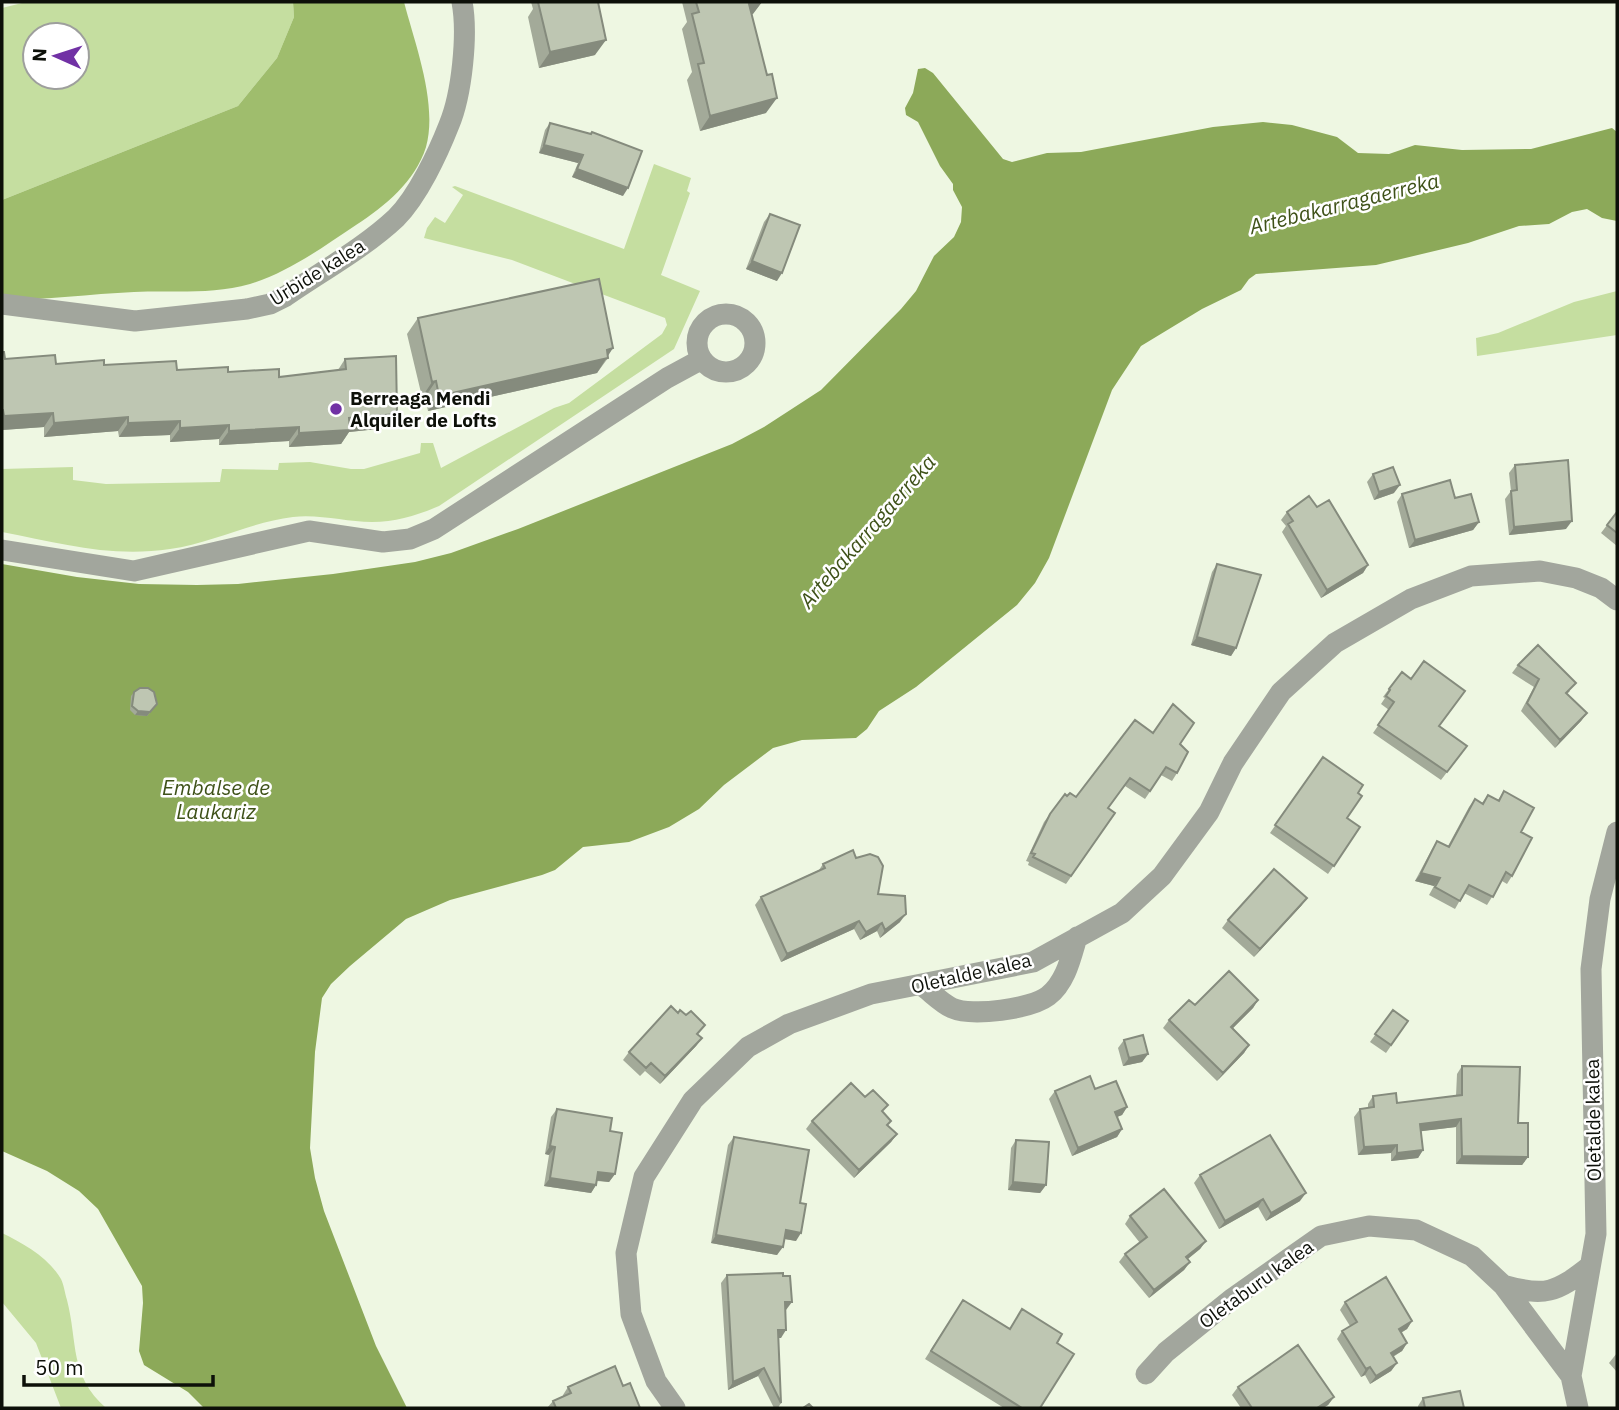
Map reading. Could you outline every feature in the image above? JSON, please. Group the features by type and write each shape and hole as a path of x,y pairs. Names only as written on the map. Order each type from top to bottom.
{"street":[{"name":"Urbide kalea","path":"2,304 135,321 247,309 270,304 286,296 384,229 399,215 415,192 450,123 462,57 464,12 461,2"},
{"path":"2,550 134,571 309,531 383,542 410,539 434,529 667,378 702,359"},
{"name":"Oletalde kalea","path":"675,1408 656,1381 631,1314 626,1253 643,1177 693,1100 748,1047 801,1019 871,994 1033,962 1122,913 1161,876 1209,811 1233,763 1281,692 1335,643 1411,599 1471,576 1540,571 1576,578 1601,588 1617,600"},
{"name":"Oletalde kalea","path":"1578,1408 1571,1376 1596,1234 1591,969 1600,900 1617,832"},
{"path":"921,985 951,1007 969,1013 1038,1002 1049,996 1066,973 1077,937"},
{"name":"Oletaburu kalea","path":"1146,1374 1166,1352 1233,1298 1321,1236 1368,1226 1416,1230 1472,1256 1503,1285 1571,1376"},
{"path":"1503,1285 1530,1293 1555,1290 1590,1266"}],"shaded area":[{"path":"26,2 293,2 294,17 277,58 238,106 2,200 2,8"},
{"path":"293,2 404,2 424,74 429,130 421,160 398,192 367,218 318,250 278,273 250,284 207,291 134,292 2,300 2,200 238,106 277,58 294,17"},
{"path":"654,164 691,178 687,191 690,193 661,275 700,291 674,349 439,506 381,522 293,517 262,523 186,546 148,551 85,548 2,532 2,469 73,467 73,480 106,484 220,482 222,469 278,470 279,463 310,462 364,469 420,453 421,443 433,443 441,468 554,408 569,403 662,334 667,325 665,318 512,260 424,238 427,228 435,217 445,223 463,195 452,187 455,186 624,249"},
{"path":"1617,291 1617,335 1477,356 1476,338 1498,333 1574,302"},
{"path":"2,1233 43,1258 61,1279 80,1371 94,1396 106,1408 61,1408 36,1343 2,1302"}],"water":[{"name":"Embalse de Laukariz","path":"925,68 933,73 1003,159 1012,162 1047,153 1081,152 1213,127 1263,122 1292,125 1337,137 1358,153 1389,154 1415,145 1462,150 1531,149 1612,128 1617,132 1617,221 1602,218 1587,209 1572,212 1549,224 1519,226 1468,243 1376,265 1256,274 1241,290 1202,309 1141,346 1112,390 1049,558 1035,583 1017,605 916,687 879,711 867,729 856,738 802,740 773,748 724,785 699,809 669,827 629,842 583,847 555,870 450,900 406,919 350,966 331,984 322,998 315,1052 310,1148 324,1211 376,1346 407,1408 204,1408 188,1392 144,1365 139,1351 142,1286 98,1209 79,1191 47,1171 2,1151 2,564 139,584 197,585 238,584 333,574 415,562 451,553 518,529 732,444 764,427 821,390 901,309 916,291 934,256 954,237 961,222 962,207 953,190 953,184 940,166 918,122 906,115 905,108 913,93 918,69"}],"building":[{"path":"538,2 598,2 606,40 550,52"},
{"path":"696,2 756,2 749,4 767,75 772,74 777,98 710,116 698,64 704,63 692,14 699,12"},
{"path":"550,123 591,134 592,132 642,151 628,188 577,169 583,155 544,145"},
{"path":"770,214 800,225 782,273 752,261"},
{"path":"599,279 613,348 607,350 608,358 439,396 436,381 432,382 418,318"},
{"path":"2,352 5,359 55,355 56,364 104,360 104,365 176,361 177,370 228,367 228,372 279,369 279,377 346,369 345,359 396,356 397,414 349,418 350,430 299,433 299,427 229,431 229,425 180,428 180,421 128,423 128,417 54,423 53,413 4,416"},
{"path":"1568,460 1572,521 1514,527 1511,491 1517,490 1515,465"},
{"path":"1393,467 1400,485 1379,492 1373,474"},
{"path":"1450,480 1455,498 1471,494 1479,522 1415,540 1402,494"},
{"path":"1309,496 1317,507 1329,500 1368,565 1327,590 1288,524 1293,521 1287,512"},
{"path":"1617,512 1617,533 1607,525"},
{"path":"1217,564 1261,575 1236,648 1197,637"},
{"path":"1538,645 1576,683 1566,693 1587,713 1560,740 1527,703 1539,679 1518,665"},
{"path":"1424,661 1465,691 1439,726 1467,746 1447,772 1378,725 1394,702 1386,696 1389,689 1402,672 1411,679"},
{"path":"140,688 148,688 154,692 157,704 150,712 138,711 132,706 134,692"},
{"path":"1173,704 1194,723 1180,744 1188,752 1177,773 1166,767 1150,791 1130,778 1108,808 1115,813 1071,876 1033,857 1035,854 1031,853 1050,814 1065,794 1067,796 1070,793 1076,797 1135,720 1153,733"},
{"path":"1323,757 1363,785 1358,793 1362,796 1347,818 1360,827 1334,866 1275,825"},
{"path":"1504,791 1534,808 1521,832 1532,838 1512,876 1506,872 1493,897 1469,885 1460,901 1435,887 1440,878 1421,873 1437,841 1449,847 1475,799 1483,804 1488,795 1499,801"},
{"path":"853,850 856,858 870,854 878,857 883,866 878,894 905,896 906,914 885,930 882,923 866,932 859,921 787,954 761,897 825,868 823,864"},
{"path":"1274,869 1307,898 1260,949 1228,920"},
{"path":"1229,971 1258,1000 1231,1027 1249,1045 1223,1073 1169,1020 1189,1000 1195,1005"},
{"path":"671,1006 678,1013 680,1010 686,1015 691,1011 705,1025 697,1034 702,1038 665,1076 651,1063 646,1068 629,1052"},
{"path":"1393,1010 1408,1021 1391,1045 1375,1034"},
{"path":"1143,1035 1148,1054 1129,1058 1124,1040"},
{"path":"1462,1066 1520,1067 1518,1123 1528,1123 1528,1157 1462,1156 1461,1119 1420,1124 1423,1150 1397,1153 1397,1145 1364,1147 1360,1109 1374,1107 1373,1096 1396,1093 1397,1103 1462,1095"},
{"path":"1090,1076 1095,1089 1116,1081 1127,1107 1115,1112 1122,1129 1078,1148 1055,1091"},
{"path":"851,1083 865,1097 873,1090 888,1105 882,1111 891,1121 887,1125 897,1134 859,1170 812,1121"},
{"path":"557,1109 612,1118 610,1131 622,1133 615,1174 598,1172 596,1185 550,1178 555,1147 550,1146"},
{"path":"1270,1135 1306,1193 1271,1213 1263,1199 1225,1221 1200,1175"},
{"path":"734,1137 809,1150 800,1203 806,1204 801,1233 786,1230 783,1247 716,1235"},
{"path":"1016,1140 1049,1142 1046,1185 1013,1182"},
{"path":"1164,1189 1206,1241 1186,1257 1190,1262 1154,1290 1125,1254 1147,1237 1130,1216"},
{"path":"783,1273 783,1276 790,1276 792,1302 785,1302 786,1330 778,1330 781,1403 764,1368 733,1382 727,1275"},
{"path":"1386,1277 1412,1321 1399,1329 1407,1343 1391,1353 1397,1363 1376,1376 1370,1367 1366,1369 1342,1331 1357,1322 1345,1302"},
{"path":"963,1300 1010,1329 1022,1309 1062,1334 1057,1343 1074,1354 1040,1408 1022,1408 931,1351"},
{"path":"1298,1345 1334,1397 1317,1408 1252,1408 1238,1387"},
{"path":"615,1366 623,1386 630,1383 640,1408 556,1408 553,1401 571,1393 568,1387"},
{"path":"1460,1391 1464,1408 1425,1408 1423,1398"}],"place":[{"name":"Berreaga Mendi Alquiler de Lofts","path":"336,409"}],"water label":[{"name":"Artebakarragaerreka","path":"1344,203"},
{"name":"Artebakarragaerreka","path":"867,531"}]}
